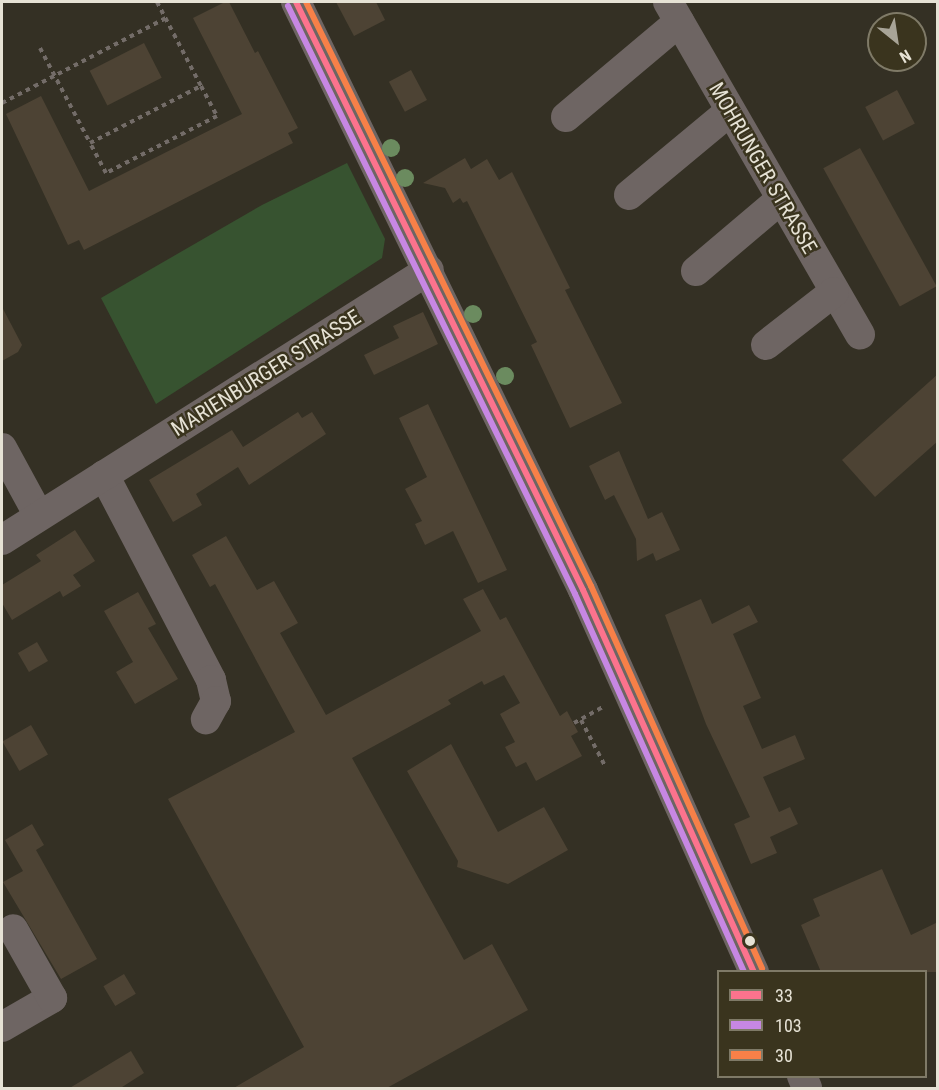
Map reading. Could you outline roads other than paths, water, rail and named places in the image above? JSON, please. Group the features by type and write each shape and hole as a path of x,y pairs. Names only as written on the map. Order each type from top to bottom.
{"street":[{"path":"296,2 429,270 629,693 753,970"},
{"path":"566,117 674,12"},
{"name":"MOHRUNGER STRASSE","path":"674,12 860,334"},
{"path":"629,195 730,111"},
{"path":"696,271 781,199"},
{"name":"MARIENBURGER STRASSE","path":"2,540 429,270"},
{"path":"766,345 834,292"},
{"path":"2,448 39,516"},
{"path":"104,476 211,680 216,701 206,720"},
{"path":"2,1027 52,998 13,929"}]}
